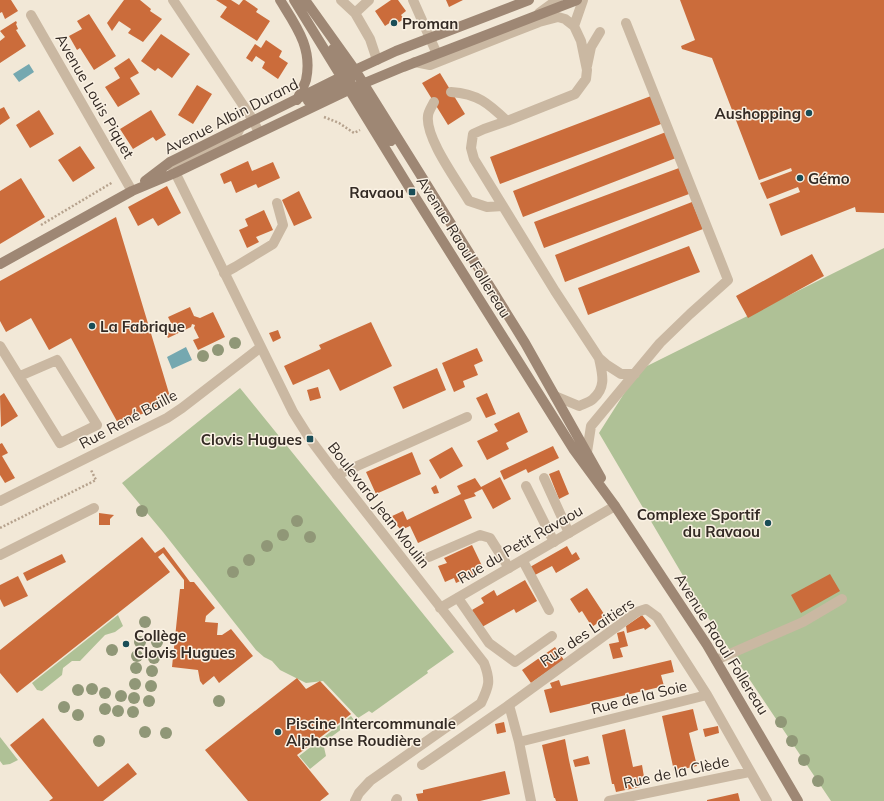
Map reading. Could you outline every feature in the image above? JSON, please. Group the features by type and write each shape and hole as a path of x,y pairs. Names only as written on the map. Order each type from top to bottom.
{"main road":[{"path":"280,0 301,33 308,57 306,80 297,100"},
{"path":"352,80 364,73 434,45 529,0"},
{"path":"352,80 377,60 536,16 577,0"},
{"name":"Avenue Raoul Follereau","path":"299,1 412,173 425,182 555,396 616,506"},
{"name":"Avenue Raoul Follereau","path":"299,1 352,80 371,124 412,192 574,450 616,506 716,660 798,801"},
{"path":"352,80 415,62 434,45"},
{"name":"Avenue Albin Durand","path":"132,191 170,162 241,126 297,100 352,80"},
{"name":"Avenue Albin Durand","path":"0,264 132,191 175,173 259,132 352,80"}],"street":[{"path":"174,0 254,120 259,132"},
{"path":"341,0 356,13 370,39 377,60"},
{"path":"356,13 369,0"},
{"path":"413,0 434,45"},
{"path":"536,16 557,0"},
{"path":"574,26 583,0"},
{"name":"Avenue Louis Piquet","path":"32,15 132,191"},
{"path":"415,62 430,65 539,22 558,18 565,19 574,26 581,41 587,70"},
{"path":"587,452 591,426 665,338 728,280 626,23"},
{"path":"555,396 579,406 593,399 602,386 602,373 598,358 503,206 474,158 471,148 473,134 484,128 507,121 575,94 586,79 591,47 600,32"},
{"path":"451,92 474,96 490,104 507,121"},
{"path":"434,102 428,116 429,129 434,142 469,201 487,207 503,206"},
{"path":"175,173 182,163 236,136 241,126"},
{"name":"Boulevard Jean Moulin","path":"170,162 293,412 336,475 484,663 489,676 487,690 481,703 370,781 359,793 355,801"},
{"path":"224,273 273,244 283,225 277,203"},
{"path":"0,346 3,357 20,376 60,442 97,425 57,360 20,376"},
{"name":"Rue René Baille","path":"0,501 167,418 261,348"},
{"path":"598,358 621,374 635,374"},
{"path":"336,475 468,417"},
{"path":"544,478 569,533"},
{"path":"526,486 554,542"},
{"name":"Rue du Petit Ravaou","path":"440,608 616,506"},
{"path":"0,555 94,508"},
{"path":"429,557 480,535 490,538 510,568"},
{"path":"523,561 549,610"},
{"path":"458,598 489,643 515,662 552,636"},
{"path":"716,660 803,622 842,599"},
{"name":"Rue des Laitiers","path":"509,705 637,612 646,609 657,617 707,695"},
{"name":"Rue de la Soie","path":"519,742 707,695 766,801"},
{"path":"422,765 509,705 519,742 531,801"},
{"name":"Rue de la Clède","path":"609,801 749,772"}],"path":[{"path":"317,114 340,123 354,133 371,124"},
{"path":"38,226 124,176"},
{"path":"0,528 96,480 84,459"}],"green space":[{"name":"Complexe Sportif du Ravaou","path":"884,248 884,801 831,801 705,613 599,433 639,370"},
{"path":"240,388 454,652 427,671 428,673 372,713 369,711 358,718 323,681 306,683 280,670 272,661 264,657 256,650 163,532 122,483"},
{"path":"118,615 123,626 115,632 105,635 80,661 72,661 63,668 62,675 42,691 37,690 32,683"},
{"path":"351,716 354,720 323,743 326,756 310,769 299,756"},
{"path":"0,737 18,760 10,764 3,765 0,761"}],"water":[{"path":"29,64 34,72 19,82 13,74"},
{"path":"186,347 192,360 172,369 167,357"}],"building":[{"path":"0,0 11,0 18,11 5,19 2,12 0,13"},
{"path":"124,0 140,0 151,9 150,11 162,19 143,42 128,33 131,29 119,21 112,31 107,23"},
{"path":"216,0 231,0 239,5 243,0 245,0 258,9 256,12 270,21 257,41 220,17 227,7"},
{"path":"391,0 398,0 406,11 401,15 404,19 393,26 391,22 385,26 375,11"},
{"path":"446,0 463,0 449,7"},
{"name":"Aushopping","path":"680,0 884,0 884,213 856,212 855,207 781,236 769,204 800,192 798,187 767,199 760,183 792,171 791,168 759,180 712,58 682,49 681,46 695,40"},
{"path":"89,14 116,56 94,70 80,48 77,50 69,36 82,29 77,21"},
{"path":"16,21 18,29 16,30 26,46 0,63 0,41 5,37 0,31"},
{"path":"161,34 190,54 172,78 158,68 155,71 141,61"},
{"path":"266,40 282,51 279,57 288,63 278,79 262,68 265,62 256,56 252,62 246,58 255,44 261,48"},
{"path":"129,58 139,73 130,78 140,94 118,107 105,87 120,78 114,68"},
{"path":"440,73 465,114 448,125 422,83"},
{"path":"197,85 212,94 193,124 178,115"},
{"path":"651,96 661,124 500,184 490,157"},
{"path":"4,107 10,118 0,125 0,109"},
{"path":"39,110 54,134 30,148 16,125"},
{"path":"151,110 166,135 156,141 153,137 133,149 120,129"},
{"path":"666,132 676,158 523,217 513,191"},
{"path":"80,146 95,168 73,182 58,160"},
{"path":"248,161 252,171 273,162 280,178 258,188 256,184 236,193 231,181 224,184 220,174"},
{"path":"679,168 689,194 544,248 534,222"},
{"path":"21,178 45,217 0,244 0,191"},
{"path":"167,186 181,213 158,226 153,218 138,226 128,207"},
{"path":"299,191 312,218 294,226 282,200"},
{"path":"692,202 703,229 565,282 555,255"},
{"path":"264,210 273,230 256,237 259,242 247,248 239,230 248,226 245,219"},
{"name":"La Fabrique","path":"116,217 171,400 119,425 71,338 49,350 31,318 6,332 0,321 0,281"},
{"path":"689,246 700,272 588,315 578,288"},
{"path":"812,254 824,276 748,318 736,296"},
{"path":"190,307 194,316 200,318 213,312 225,337 198,350 193,340 199,338 194,328 195,325 192,324 191,327 168,338 163,329 172,325 168,317"},
{"path":"371,322 392,366 340,391 329,369 293,385 284,366 321,349 319,345"},
{"path":"278,330 281,338 273,342 269,333"},
{"path":"477,348 483,361 474,365 478,375 463,381 465,387 454,392 442,363"},
{"path":"437,368 446,390 403,409 393,387"},
{"path":"318,387 321,398 310,401 307,390"},
{"path":"4,393 18,416 1,427 0,396"},
{"path":"487,393 496,414 486,418 476,398"},
{"path":"519,412 528,432 506,443 509,449 487,460 477,441 498,431 494,424"},
{"path":"2,443 8,453 2,456 15,478 5,483 0,475 0,444"},
{"path":"553,446 559,458 528,473 526,469 504,480 500,471"},
{"path":"452,447 463,466 440,479 429,460"},
{"path":"412,452 421,474 376,494 366,472"},
{"path":"559,470 569,494 559,499 549,474"},
{"path":"500,477 511,499 493,509 482,489 474,493 476,496 464,500 472,518 418,543 410,526 401,530 390,517 403,511 407,520 461,494 457,486 475,478 481,487"},
{"path":"436,485 439,493 434,494 431,488"},
{"path":"99,513 114,515 110,519 110,525 99,525"},
{"path":"142,537 155,553 164,547 190,582 194,582 215,608 206,616 205,622 218,623 217,635 222,635 231,629 253,656 219,683 214,676 203,685 200,681 198,670 172,667 180,589 184,589 184,580 163,553 158,557 170,572 17,693 0,673 0,650"},
{"path":"472,545 484,570 456,583 454,578 445,582 438,566 447,563 444,558"},
{"path":"567,546 572,555 576,552 580,559 556,573 552,566 535,575 530,567"},
{"path":"62,554 66,562 27,581 23,573"},
{"path":"830,574 840,591 801,613 791,595"},
{"path":"18,576 28,596 4,607 0,599 0,585"},
{"path":"525,580 537,601 516,613 514,609 482,627 472,610 484,603 481,598 494,590 497,596"},
{"path":"587,588 606,617 592,627 582,611 579,613 570,599"},
{"path":"642,615 651,626 645,630 644,628 627,633 626,626"},
{"path":"624,631 628,646 620,648 623,657 613,659 609,644 619,642 617,633"},
{"path":"555,647 564,660 531,683 522,670"},
{"path":"671,660 674,672 661,675 664,686 550,713 544,690 552,688 550,683 559,680 561,686"},
{"name":"Piscine Intercommunale Alphonse Roudière","path":"297,678 306,689 320,681 351,714 297,755 329,794 320,801 248,801 205,750"},
{"path":"693,709 698,730 689,733 697,766 674,771 662,716"},
{"path":"43,718 98,787 128,763 137,774 103,801 49,801 53,798 10,745"},
{"path":"504,722 506,732 497,734 495,724"},
{"path":"718,726 719,733 705,737 703,729"},
{"path":"625,729 633,767 642,765 644,777 638,779 640,787 616,792 614,784 612,784 602,735"},
{"path":"565,739 578,801 556,801 554,798 542,745"},
{"path":"588,756 590,764 575,767 573,760"},
{"path":"505,771 510,794 480,801 418,801 416,794 423,793 423,790"},
{"path":"738,793 740,801 707,801 707,800"}],"place":[{"name":"Proman","path":"394,23"},
{"name":"Aushopping","path":"809,113"},
{"name":"Gémo","path":"800,178"},
{"name":"Ravaou","path":"412,192"},
{"name":"La Fabrique","path":"92,326"},
{"name":"Clovis Hugues","path":"310,439"},
{"name":"Complexe Sportif du Ravaou","path":"768,523"},
{"name":"Collège Clovis Hugues","path":"126,644"},
{"name":"Piscine Intercommunale Alphonse Roudière","path":"278,732"}]}
